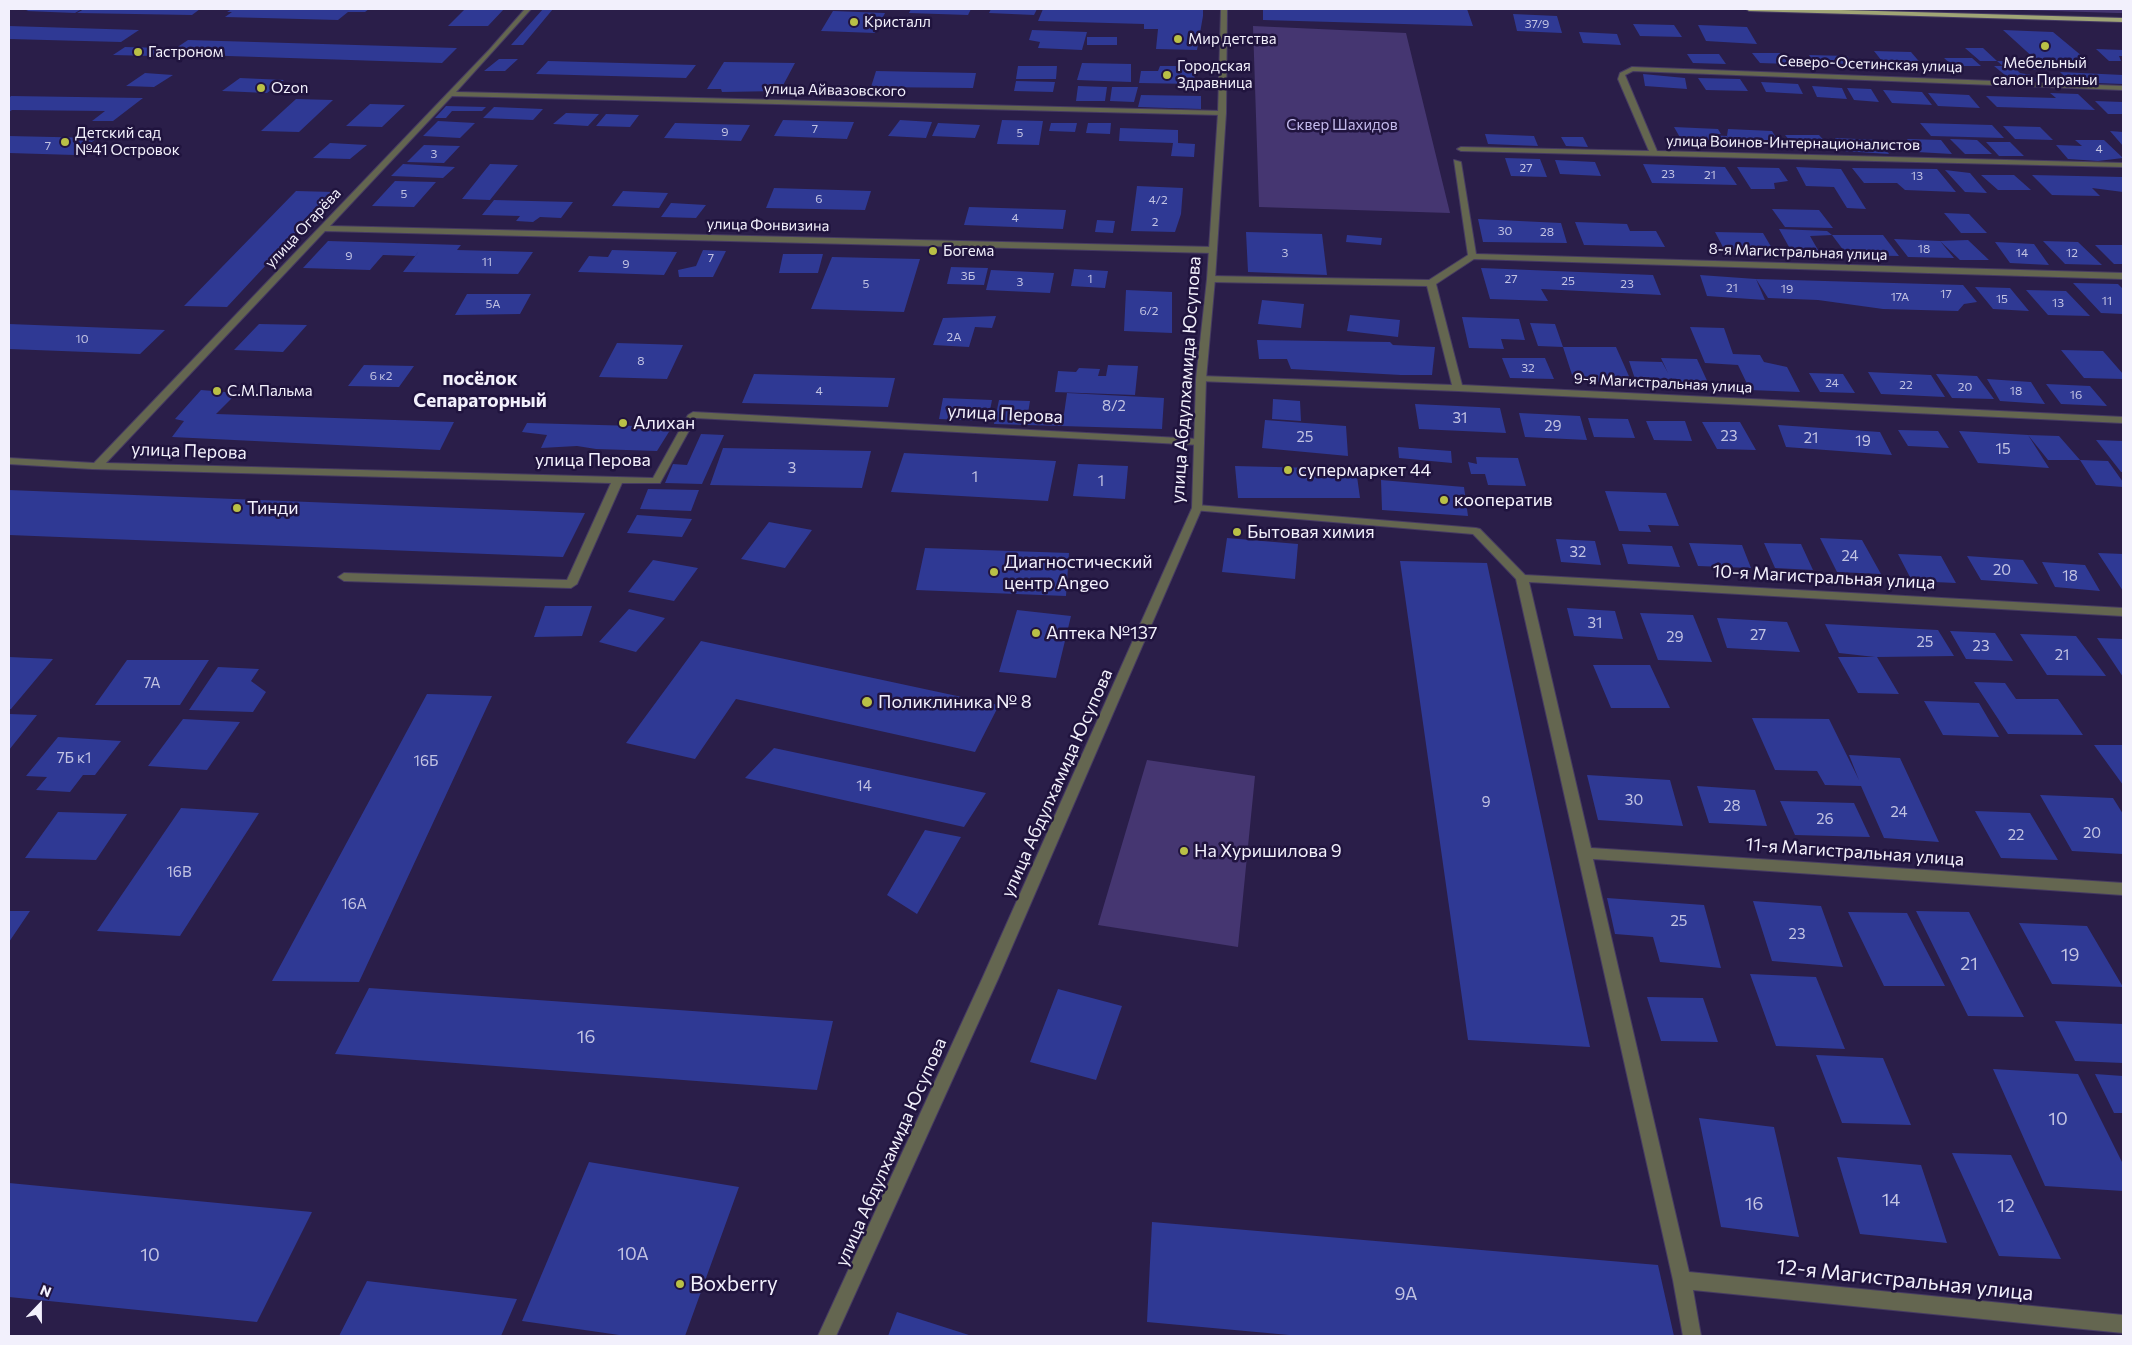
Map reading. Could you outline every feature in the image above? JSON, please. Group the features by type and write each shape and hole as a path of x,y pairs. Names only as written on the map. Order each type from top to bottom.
{"main road":[{"path":"1749,9 2123,20"}],"street":[{"name":"улица Огарёва","path":"97,466 528,9"},
{"name":"улица Абдулхамида Юсупова","path":"827,1336 990,979 1198,508 1200,379 1212,279 1212,250 1222,113 1224,9"},
{"name":"Северо-Осетинская улица","path":"1654,153 1622,80 1622,74 1632,69 2123,88"},
{"name":"улица Айвазовского","path":"449,94 1222,113"},
{"name":"улица Воинов-Интернационалистов","path":"1462,149 2123,165"},
{"path":"1212,279 1431,284 1472,256 1457,162"},
{"name":"улица Фонвизина","path":"323,228 1212,250"},
{"name":"8-я Магистральная улица","path":"1472,256 2123,276"},
{"path":"1431,284 1458,388"},
{"name":"9-я Магистральная улица","path":"1200,379 1458,388 2123,420"},
{"name":"улица Перова","path":"9,460 97,466 656,481 693,415 1199,442"},
{"path":"344,577 571,584 618,480"},
{"path":"1198,508 1476,531 1522,578 1682,1280 1692,1336"},
{"name":"10-я Магистральная улица","path":"1522,578 2123,612"},
{"name":"11-я Магистральная улица","path":"1584,853 2123,889"},
{"name":"12-я Магистральная улица","path":"1682,1280 2123,1324"}],"green space":[{"path":"1991,9 2123,9 2123,13 2117,13"},
{"name":"Сквер Шахидов","path":"1253,26 1406,33 1450,213 1259,207"},
{"name":"На Хуришилова 9","path":"1147,760 1255,776 1238,947 1098,925"}],"building":[{"path":"31,9 82,9 75,13 26,11"},
{"path":"84,9 200,9 192,15 77,13"},
{"path":"232,9 369,9 365,12 348,12 338,20 225,17 232,12 227,12"},
{"path":"465,9 504,9 488,26 448,26"},
{"path":"543,9 553,9 523,45 511,45"},
{"path":"911,9 971,9 968,15 909,13"},
{"path":"991,9 1037,9 1034,15 989,13"},
{"name":"Мир детства","path":"1043,9 1203,9 1203,16 1197,50 1156,49 1158,29 1144,29 1144,24 1038,21"},
{"path":"1263,9 1467,9 1473,26 1263,20"},
{"name":"Кристалл","path":"833,11 885,13 875,33 821,31"},
{"path":"1513,14 1557,16 1562,33 1517,31"},
{"path":"1633,24 1674,25 1682,37 1640,36"},
{"path":"1698,25 1747,27 1757,44 1706,41"},
{"path":"9,26 139,30 121,42 9,39"},
{"path":"1032,30 1087,32 1082,50 1038,48 1040,42 1029,40"},
{"name":"Мебельный салон Пираньи","path":"2003,30 2053,32 2088,61 2036,60"},
{"path":"1579,32 1617,34 1621,45 1583,43"},
{"path":"1087,37 1117,37 1117,45 1087,45"},
{"path":"188,40 457,48 442,63 167,54"},
{"path":"125,47 164,48 153,56 113,55"},
{"path":"1965,48 1983,48 1997,61 1980,61"},
{"path":"2096,49 2123,50 2123,56 2119,56 2121,61 2109,61"},
{"path":"1874,51 1911,52 1923,66 1885,65"},
{"path":"1752,53 1780,53 1789,64 1760,63"},
{"path":"1687,54 1719,54 1726,64 1693,63"},
{"path":"1809,55 1847,56 1853,64 1815,63"},
{"path":"1944,58 1972,58 1981,66 1953,66"},
{"path":"499,59 518,59 505,71 484,71"},
{"path":"548,61 696,65 686,78 536,74"},
{"path":"1997,61 2040,62 2049,70 2016,69 2020,73 2032,75 2039,81 2011,80 1994,66 2003,66"},
{"path":"724,62 795,63 780,91 722,92 721,89 707,89"},
{"path":"1082,63 1131,64 1131,82 1077,80"},
{"path":"1018,66 1057,66 1056,79 1016,79"},
{"path":"1160,66 1178,66 1177,69 1195,70 1194,84 1139,83 1141,71 1158,71"},
{"path":"876,71 976,73 973,88 871,87"},
{"path":"2060,72 2123,75 2123,84 2070,82"},
{"path":"145,73 173,75 154,87 126,86"},
{"path":"1643,74 1685,78 1687,89 1645,86"},
{"path":"240,78 284,80 267,93 222,91"},
{"path":"1698,78 1740,79 1748,91 1706,90"},
{"path":"1016,81 1055,82 1053,92 1014,91"},
{"path":"1761,82 1798,84 1803,94 1766,92"},
{"path":"1078,86 1107,87 1105,101 1076,101"},
{"path":"1812,86 1842,88 1847,99 1817,97"},
{"path":"1112,87 1138,87 1134,102 1110,101"},
{"path":"1847,88 1871,89 1879,102 1854,100"},
{"path":"1883,90 1922,92 1932,105 1892,103"},
{"path":"1928,93 1969,95 1980,108 1938,106"},
{"path":"2050,93 2078,94 2095,110 1997,107 1986,96 2056,98"},
{"path":"1141,95 1201,96 1201,109 1138,107"},
{"path":"11,96 143,98 113,121 92,121 105,111 12,110 9,112 9,98"},
{"path":"296,99 333,100 299,132 261,131"},
{"path":"2095,101 2123,102 2123,114 2108,114"},
{"path":"370,104 405,105 382,127 346,126"},
{"path":"446,106 486,107 482,111 452,111 446,118 435,118"},
{"path":"494,107 543,109 533,120 483,118"},
{"path":"566,113 599,114 588,126 553,124"},
{"path":"606,114 639,115 630,127 596,126"},
{"path":"783,120 854,122 847,139 774,136"},
{"path":"900,120 932,122 926,138 888,136"},
{"path":"1002,120 1043,121 1039,145 997,144"},
{"path":"438,121 475,123 460,138 423,136"},
{"path":"675,123 750,125 741,141 664,138"},
{"path":"938,123 980,125 975,138 932,136"},
{"path":"1051,123 1077,123 1075,132 1049,131"},
{"path":"1088,123 1111,123 1110,134 1086,133"},
{"path":"1920,123 1992,125 2004,138 1931,136"},
{"path":"2003,126 2040,127 2053,140 2015,139"},
{"path":"1674,127 1718,129 1721,134 1708,135 1727,136 1733,148 1712,147 1706,135 1708,142 1682,141"},
{"path":"1120,128 1178,130 1178,143 1195,144 1194,157 1171,156 1173,143 1119,141"},
{"path":"1728,129 1772,131 1781,146 1735,144 1727,136"},
{"path":"2110,131 2123,132 2123,146"},
{"path":"1485,134 1534,136 1538,146 1488,144"},
{"path":"1785,135 1819,135 1831,148 1796,148"},
{"path":"9,136 97,138 75,155 9,153"},
{"path":"1561,137 1583,137 1588,147 1566,146"},
{"path":"1835,138 1880,140 1889,154 1843,151"},
{"path":"1907,139 1941,140 1952,154 1917,152"},
{"path":"1950,139 1977,140 1992,154 1965,154"},
{"path":"2075,140 2104,140 2123,158 2098,161 2068,159 2056,145 2082,146"},
{"path":"1986,142 2010,142 2024,156 1999,156"},
{"path":"330,143 367,145 350,159 313,158"},
{"path":"424,145 460,146 444,163 407,162"},
{"path":"1505,158 1540,159 1547,177 1511,176"},
{"path":"1555,160 1595,162 1601,176 1560,174"},
{"path":"403,164 455,167 443,178 391,176"},
{"path":"490,164 518,165 490,200 462,199"},
{"path":"1643,164 1725,167 1737,185 1652,183"},
{"path":"1737,167 1779,168 1788,181 1774,183 1775,189 1751,189"},
{"path":"1796,167 1841,169 1866,209 1847,208 1834,187 1806,186"},
{"path":"1852,168 1937,169 1956,192 1905,190 1897,183 1864,183"},
{"path":"1945,170 1970,173 1987,193 1965,192"},
{"path":"1981,175 2014,175 2031,190 1998,190"},
{"path":"2032,175 2123,177 2123,192 2092,188 2100,196 2052,195"},
{"path":"395,181 436,182 414,207 372,206"},
{"path":"1137,186 1183,188 1181,214 1175,232 1131,231"},
{"path":"774,188 871,191 865,210 766,208"},
{"path":"296,191 334,192 227,307 184,306"},
{"path":"623,191 668,193 659,208 612,206"},
{"path":"494,200 573,202 561,218 540,217 533,222 516,221 520,216 482,215"},
{"path":"671,203 706,205 696,218 661,217"},
{"path":"969,207 1066,210 1063,229 964,225"},
{"path":"1772,209 1819,210 1833,228 1785,227"},
{"path":"1944,213 1969,214 1987,233 1961,233"},
{"path":"1478,219 1561,223 1567,243 1483,242"},
{"path":"1097,220 1115,221 1113,233 1095,232"},
{"path":"1575,222 1627,224 1630,231 1656,231 1665,247 1584,245"},
{"path":"1779,229 1827,231 1832,235 1810,236 1822,257 1794,256"},
{"path":"1246,232 1322,234 1327,275 1248,272"},
{"path":"1715,232 1763,233 1773,250 1724,249"},
{"path":"1347,235 1382,238 1381,245 1346,242"},
{"path":"1832,235 1883,235 1899,256 1847,255"},
{"path":"1894,239 1940,241 1954,258 1908,257"},
{"path":"1968,240 1989,260 1960,260 1940,241"},
{"path":"328,241 461,245 457,250 533,252 518,274 403,272 419,251 415,256 383,255 370,270 303,268"},
{"path":"2043,241 2078,242 2102,265 2065,264"},
{"path":"1995,242 2034,244 2049,265 2010,263"},
{"path":"2095,245 2123,245 2123,264 2114,264"},
{"path":"612,250 677,252 664,275 578,272 589,256 608,257"},
{"path":"703,250 726,251 713,277 679,277 678,270 696,266"},
{"path":"783,254 823,254 818,273 779,273"},
{"path":"832,257 920,259 904,312 811,309"},
{"path":"951,267 988,268 984,285 947,284"},
{"path":"1481,268 1653,275 1661,295 1541,289 1548,301 1490,299"},
{"path":"1074,269 1108,271 1105,288 1071,286"},
{"path":"991,270 1054,273 1050,293 986,290"},
{"path":"1700,275 1756,279 1765,300 1707,296"},
{"path":"1756,279 1963,285 1977,302 1964,304 1958,311 1883,309 1818,300 1768,298"},
{"path":"2073,283 2118,284 2123,289 2123,314 2101,313"},
{"path":"1975,287 2010,288 2029,311 1993,309"},
{"path":"1126,290 1172,292 1172,333 1124,331"},
{"path":"2026,290 2066,291 2090,316 2048,315"},
{"path":"467,294 531,294 520,314 455,315"},
{"path":"1262,300 1304,304 1301,328 1258,324"},
{"path":"1350,315 1400,320 1398,337 1347,331"},
{"path":"996,316 992,328 975,327 969,347 933,345 943,318"},
{"path":"1462,317 1519,319 1525,340 1501,339 1504,349 1469,348"},
{"path":"1530,323 1555,324 1563,347 1538,346"},
{"path":"9,324 165,330 140,354 9,349"},
{"path":"259,324 307,325 283,352 234,350"},
{"path":"1690,327 1724,328 1733,354 1760,355 1764,362 1787,367 1800,392 1750,390 1738,365 1705,363"},
{"path":"1257,340 1390,342 1393,345 1435,347 1432,375 1291,369 1287,359 1259,359"},
{"path":"617,343 683,345 667,379 599,377"},
{"path":"1563,347 1616,347 1632,383 1574,381"},
{"path":"2061,350 2103,351 2123,374 2123,379 2084,378"},
{"path":"1502,358 1545,358 1554,379 1510,378"},
{"path":"1661,358 1697,359 1710,387 1637,385 1629,361 1662,362 1668,373"},
{"path":"364,365 414,366 399,387 348,386"},
{"path":"1108,365 1138,366 1135,395 1055,392 1058,371 1076,372 1079,368 1100,369 1098,376 1106,376"},
{"path":"1868,372 1931,375 1945,397 1881,394"},
{"path":"1809,373 1843,374 1855,393 1820,392"},
{"path":"754,374 895,378 888,407 742,403"},
{"path":"1936,374 1977,376 1994,399 1952,398"},
{"path":"1987,379 2031,382 2045,404 2000,401"},
{"path":"2046,384 2090,386 2107,406 2061,404"},
{"path":"201,390 237,393 216,414 454,422 440,450 172,437 184,421 175,419"},
{"path":"1067,393 1164,398 1162,429 994,424 999,400 1030,401 1028,413 1064,414"},
{"path":"943,398 992,400 988,421 939,419"},
{"path":"1273,399 1300,401 1301,421 1272,419"},
{"path":"1415,404 1500,408 1506,433 1419,429"},
{"path":"1519,413 1580,416 1587,440 1525,437"},
{"path":"1588,418 1628,419 1635,438 1594,437"},
{"path":"1265,420 1346,426 1348,456 1262,448"},
{"path":"1646,421 1685,421 1692,441 1654,440"},
{"path":"1702,422 1740,422 1756,450 1717,449"},
{"path":"527,423 672,427 657,451 596,449 577,446 541,448 547,435 522,432"},
{"path":"1778,425 1880,432 1892,455 1786,447"},
{"path":"1898,430 1938,431 1949,448 1908,446"},
{"path":"1959,431 2028,435 2049,468 1978,463"},
{"path":"701,434 724,435 702,484 665,483 673,464 687,465"},
{"path":"2028,435 2059,436 2080,460 2048,460"},
{"path":"2096,440 2123,441 2123,472 2121,472"},
{"path":"1398,447 1451,451 1452,463 1399,458"},
{"path":"723,448 871,451 862,488 710,485"},
{"path":"904,453 1056,461 1048,501 891,492"},
{"path":"1476,457 1518,458 1526,486 1488,485 1485,474 1471,474 1468,462 1477,464"},
{"path":"2080,460 2108,461 2123,482 2123,487 2096,485"},
{"path":"1078,464 1128,466 1125,499 1073,496"},
{"path":"1235,466 1356,469 1360,498 1238,498"},
{"path":"1381,480 1464,487 1468,516 1382,510"},
{"path":"648,489 699,490 691,511 640,509"},
{"path":"9,490 585,513 563,557 9,535"},
{"path":"1605,491 1666,493 1679,526 1648,525 1651,532 1619,531"},
{"path":"637,515 692,519 682,537 627,533"},
{"path":"769,522 812,530 785,568 741,559"},
{"path":"1227,538 1298,544 1295,579 1222,572"},
{"path":"1820,538 1862,540 1881,574 1837,572"},
{"path":"1556,539 1595,541 1601,565 1561,562"},
{"path":"1689,543 1742,545 1751,568 1698,566"},
{"path":"1764,543 1801,544 1813,570 1775,568"},
{"path":"1622,544 1672,546 1680,567 1628,564"},
{"name":"Диагностический центр Angeo","path":"925,548 1069,553 1066,596 916,590"},
{"path":"2098,553 2123,554 2123,591"},
{"path":"1898,554 1941,556 1956,583 1912,581"},
{"path":"1967,556 2023,560 2038,584 1981,580"},
{"path":"653,560 698,568 674,601 628,592"},
{"path":"1400,561 1487,563 1590,1047 1468,1040"},
{"path":"2042,562 2085,565 2100,591 2055,587"},
{"path":"545,606 592,606 582,636 534,637"},
{"path":"1567,608 1615,611 1623,639 1574,636"},
{"path":"629,609 665,618 636,652 599,642"},
{"path":"1017,610 1071,616 1056,678 999,672"},
{"path":"1640,613 1693,615 1712,662 1658,660"},
{"path":"1717,618 1787,622 1800,652 1727,648"},
{"path":"1825,624 1938,630 1954,656 1877,657 1899,694 1858,693 1838,657 1875,657 1839,653"},
{"path":"1950,631 1995,633 2013,661 1966,659"},
{"path":"2020,634 2076,636 2106,676 2047,675"},
{"path":"2097,638 2123,639 2123,677"},
{"name":"Поликлиника № 8","path":"701,641 999,705 975,752 736,699 695,759 626,743"},
{"path":"9,657 53,659 11,709 9,709"},
{"path":"127,660 209,660 180,705 95,705"},
{"path":"1593,665 1650,665 1670,708 1611,708"},
{"path":"218,667 259,669 251,681 266,692 253,712 189,710"},
{"path":"1974,682 2005,683 2016,699 2058,699 2083,735 2008,734"},
{"path":"427,694 492,696 359,982 272,981"},
{"path":"1924,701 1979,703 1999,737 1943,735"},
{"path":"9,714 37,715 9,750"},
{"path":"1752,718 1829,719 1859,780 1849,755 1900,758 1939,842 1884,838 1861,786 1825,785 1817,771 1775,770"},
{"path":"183,719 240,722 207,770 148,766"},
{"path":"58,737 121,741 95,775 83,775 70,792 36,790 47,777 26,776"},
{"path":"2094,745 2123,745 2123,785"},
{"path":"774,748 986,793 964,827 745,778"},
{"path":"1587,775 1670,780 1683,826 1598,820"},
{"path":"1697,786 1755,790 1767,826 1709,823"},
{"path":"2040,795 2113,798 2123,814 2123,854 2072,851"},
{"path":"1780,801 1854,803 1870,837 1795,835"},
{"path":"181,808 259,813 180,936 97,931"},
{"path":"1975,811 2030,813 2058,860 2001,858"},
{"path":"58,812 127,814 96,860 25,858"},
{"path":"925,830 961,837 917,914 887,895"},
{"path":"1607,898 1704,905 1721,968 1660,962 1653,937 1615,934"},
{"path":"1753,901 1821,906 1843,967 1772,961"},
{"path":"9,911 30,911 9,942"},
{"path":"1916,911 1969,912 2024,1017 1968,1016"},
{"path":"1848,912 1907,913 1945,986 1884,986"},
{"path":"2019,923 2087,926 2123,987 2052,984"},
{"path":"1750,974 1816,977 1845,1049 1776,1046"},
{"path":"369,988 833,1021 817,1090 335,1054"},
{"path":"1058,989 1122,1006 1096,1080 1030,1062"},
{"path":"1647,997 1703,998 1718,1042 1661,1041"},
{"path":"2055,1021 2123,1024 2123,1063 2075,1061"},
{"path":"1816,1055 1883,1058 1911,1125 1842,1123"},
{"path":"1993,1069 2078,1074 2123,1164 2123,1191 2045,1186"},
{"path":"2095,1074 2123,1076 2123,1113 2114,1113"},
{"path":"1699,1118 1774,1127 1799,1237 1721,1227"},
{"path":"1952,1153 2011,1155 2061,1259 1999,1256"},
{"path":"1837,1157 1921,1165 1947,1243 1860,1234"},
{"path":"589,1162 739,1187 685,1336 626,1336 522,1321"},
{"path":"9,1183 312,1212 257,1322 9,1297"},
{"path":"1152,1222 1658,1265 1674,1336 1300,1336 1147,1322"},
{"path":"367,1281 517,1299 501,1336 339,1336"},
{"path":"897,1312 972,1336 888,1336"}],"place":[{"name":"Кристалл","path":"854,22"},
{"name":"Мир детства","path":"1178,39"},
{"name":"Мебельный салон Пираньи","path":"2045,46"},
{"name":"Гастроном","path":"138,52"},
{"name":"Городская Здравница","path":"1167,75"},
{"name":"Ozon","path":"261,88"},
{"name":"Детский сад №41 Островок","path":"65,142"},
{"name":"Богема","path":"933,251"},
{"name":"С.М.Пальма","path":"217,391"},
{"name":"Алихан","path":"623,423"},
{"name":"супермаркет 44","path":"1288,470"},
{"name":"кооператив","path":"1444,500"},
{"name":"Тинди","path":"237,508"},
{"name":"Бытовая химия","path":"1237,532"},
{"name":"Диагностический центр Angeo","path":"994,572"},
{"name":"Аптека №137","path":"1036,633"},
{"name":"Поликлиника № 8","path":"867,702"},
{"name":"На Хуришилова 9","path":"1184,851"},
{"name":"Boxberry","path":"680,1284"}],"district":[{"name":"посёлок Сепараторный","path":"480,390"}]}
